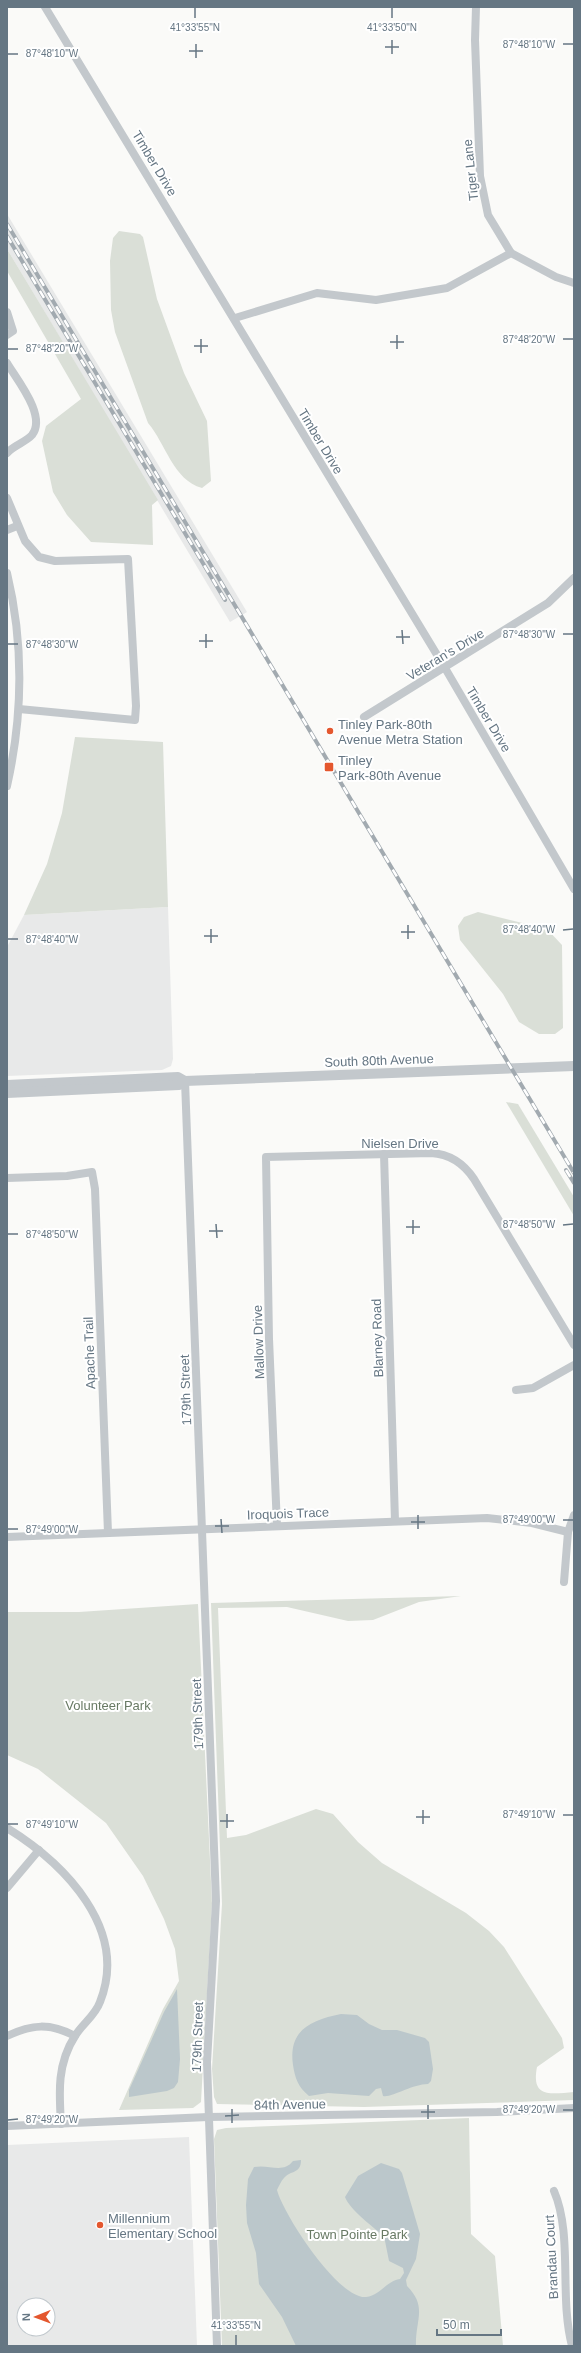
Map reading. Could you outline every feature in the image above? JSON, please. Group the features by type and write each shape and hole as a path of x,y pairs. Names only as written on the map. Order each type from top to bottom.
{"street":[{"name":"Timber Drive","path":"46,7 235,318 374,555 445,668 574,889"},
{"name":"Tiger Lane","path":"476,7 475,40 480,176 488,215 511,253"},
{"path":"235,318 317,293 376,300 447,288 511,253 556,277 574,283"},
{"path":"7,312 13,331 7,335"},
{"path":"7,363 35,411 37,426 32,436 7,453"},
{"path":"7,502 16,517 17,526 31,549 47,560 128,559 136,720 19,709"},
{"path":"7,530 17,526"},
{"path":"7,573 20,657 19,709 7,786"},
{"name":"Veteran's Drive","path":"364,717 548,604 574,578"},
{"name":"South 80th Avenue","path":"7,1093 179,1084 185,1081 574,1066"},
{"name":"South 80th Avenue","path":"7,1085 178,1077 185,1081"},
{"name":"179th Street","path":"185,1081 216,1901 207,2062 217,2346"},
{"name":"Nielsen Drive","path":"266,1157 436,1153 454,1159 468,1171 574,1345"},
{"name":"Blarney Road","path":"384,1154 395,1521"},
{"name":"Mallow Drive","path":"266,1157 269,1317 277,1526"},
{"name":"Apache Trail","path":"7,1178 68,1176 92,1172 95,1189 108,1533"},
{"path":"516,1390 533,1388 574,1365"},
{"path":"564,1582 568,1532 574,1516"},
{"name":"Iroquois Trace","path":"7,1538 487,1518 532,1523 568,1532"},
{"path":"7,1828 39,1850 61,1870 98,1920 108,1951 106,1984 100,2004 94,2014 75,2036 64,2057 60,2073 61,2124"},
{"path":"7,1888 39,1850"},
{"path":"7,2036 26,2027 54,2027 75,2036"},
{"name":"84th Avenue","path":"7,2126 208,2117 497,2112 574,2108"},
{"name":"Brandau Court","path":"554,2191 562,2216 570,2304 567,2326 572,2346"}],"shaded area":[{"path":"7,214 247,612 230,622 7,249"},
{"path":"168,907 173,1059 171,1066 162,1070 7,1076 7,947 24,915"},
{"path":"177,1989 180,2059 178,2082 174,2088 167,2091 129,2097 129,2090 164,2012"},
{"path":"341,2014 357,2015 369,2024 382,2030 397,2030 425,2038 429,2042 433,2069 431,2081 428,2084 415,2086 387,2096 383,2096 381,2088 376,2089 369,2096 328,2093 309,2096 300,2086 295,2074 292,2053 294,2043 298,2035 311,2024 330,2016"},
{"name":"Millennium Elementary School","path":"189,2137 197,2346 7,2346 7,2145"},
{"path":"301,2160 299,2168 284,2178 277,2190 281,2202 301,2235 328,2271 342,2285 355,2294 366,2297 376,2294 391,2282 400,2279 404,2273 403,2268 389,2261 384,2236 356,2213 345,2197 358,2176 381,2163 399,2169 402,2173 420,2234 416,2259 406,2280 407,2286 417,2301 419,2307 416,2346 296,2346 282,2317 259,2284 256,2253 247,2223 246,2205 248,2179 254,2167 260,2166 280,2168 289,2165 293,2161"}],"green space":[{"path":"119,231 140,234 143,237 157,299 184,373 207,421 211,481 202,488 192,484 177,469 148,423 115,332 111,310 110,261 113,238"},
{"path":"7,249 158,500 152,505 153,545 91,542 67,515 53,492 42,441 46,426 81,399 7,271"},
{"path":"75,737 163,742 168,907 24,915 47,864 62,813"},
{"path":"478,912 547,929 562,945 563,1028 555,1034 539,1034 519,1022 503,994 460,940 458,926 464,917"},
{"path":"506,1102 518,1104 574,1197 574,1216"},
{"path":"461,1596 419,1602 373,1620 348,1621 287,1607 218,1608 227,1838 246,1835 316,1809 333,1814 358,1842 382,1863 466,1913 489,1931 504,1947 562,2038 564,2048 537,2067 537,2084 544,2092 574,2092 574,2100 364,2107 217,2104 214,2097 212,2069 222,1904 211,1603"},
{"name":"Volunteer Park","path":"198,1604 212,1903 201,2102 193,2108 119,2110 163,2009 179,1981 175,1949 164,1919 143,1876 106,1823 38,1769 7,1755 7,1612 79,1612"},
{"name":"Town Pointe Park","path":"469,2118 471,2234 495,2256 503,2346 222,2346 214,2139 217,2130 226,2128"}],"railway":[{"path":"7,224 574,1173"},
{"path":"7,236 225,600"},
{"path":"566,1170 574,1183"}],"place":[{"name":"Tinley Park-80th Avenue Metra Station","path":"330,731"},
{"name":"Tinley Park-80th Avenue","path":"329,767"},
{"name":"Millennium Elementary School","path":"100,2225"}]}
